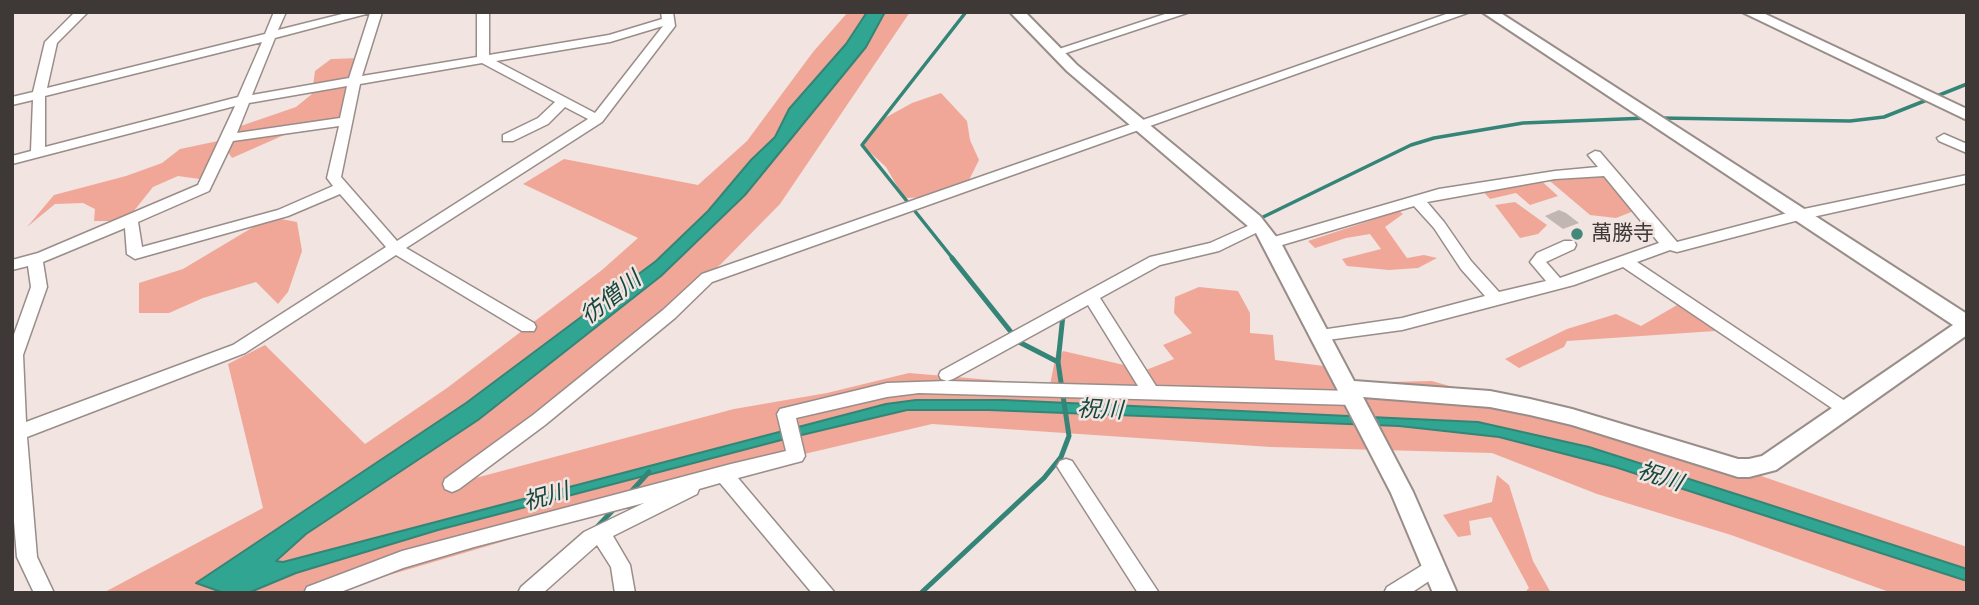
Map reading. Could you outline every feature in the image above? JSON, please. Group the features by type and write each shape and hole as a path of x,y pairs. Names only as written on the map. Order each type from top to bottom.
{"street":[{"path":"38,151 36,95 51,42 82,12"},
{"path":"12,265 35,260 204,188 229,138 280,12"},
{"path":"12,101 365,12"},
{"path":"376,12 355,80 334,178 396,249 528,327"},
{"path":"483,12 483,59"},
{"path":"1017,12 1056,52 1259,226 1272,243 1402,492 1445,593"},
{"path":"1056,52 1184,12"},
{"path":"452,484 539,420 669,314 707,278 1464,12"},
{"path":"314,593 402,560 727,472 796,456 786,414 887,390 919,387 1490,399 1572,417 1738,468 1759,467 1768,464 1967,325 1489,12"},
{"path":"1749,12 1967,115"},
{"path":"12,160 38,151 243,100 610,38 668,17 669,26 597,120 396,249 239,349 15,434"},
{"path":"483,59 597,120"},
{"path":"508,138 543,121 562,103"},
{"path":"229,138 346,121"},
{"path":"1944,138 1967,149"},
{"path":"1595,155 1670,245 1677,247 1799,215 1967,179"},
{"path":"1272,243 1450,192 1555,174 1608,171"},
{"path":"131,220 135,254 283,213 343,187"},
{"path":"1418,200 1466,265 1496,298"},
{"path":"947,375 1155,261 1214,247 1259,226"},
{"path":"1557,284 1538,262 1542,257 1569,245"},
{"path":"1320,335 1402,324 1557,284 1670,245"},
{"path":"35,260 39,287 15,355 15,434 20,560 44,593"},
{"path":"1623,261 1730,330 1845,410"},
{"path":"1091,296 1151,393"},
{"path":"1066,466 1149,593"},
{"path":"528,593 566,557 600,533 727,472"},
{"path":"727,472 727,479 825,593"},
{"path":"600,533 620,565 625,593"},
{"path":"1394,593 1434,567"}],"shaded area":[{"path":"848,12 910,12 780,204 721,264 463,469 453,484 734,409 827,393 909,373 1050,385 1057,349 1058,361 1063,351 1146,370 1174,359 1163,345 1192,333 1174,313 1175,297 1199,287 1238,291 1250,313 1250,333 1273,335 1275,360 1332,367 1346,383 1432,381 1738,468 1967,547 1967,593 1892,593 1731,535 1597,494 1492,453 1271,447 932,424 783,459 328,593 103,593 263,508 228,364 265,345 365,444 447,388 602,270 638,238 523,184 564,159 698,185 747,141 813,52"},
{"path":"362,58 340,117 300,128 232,158 224,146 232,129 296,107 312,94 315,71 331,59"},
{"path":"941,93 967,121 970,140 979,160 969,180 935,197 904,198 886,167 862,145 883,119 912,103"},
{"path":"223,140 207,180 178,176 153,187 133,212 116,221 94,221 95,209 83,203 55,204 27,227 54,195 126,176 162,163 180,149"},
{"path":"1608,171 1639,209 1616,218 1590,215 1544,176"},
{"path":"1537,177 1558,196 1530,205 1516,193 1490,199 1479,187"},
{"path":"1515,202 1547,225 1538,234 1520,238 1495,205"},
{"path":"1399,211 1403,214 1385,227 1407,258 1424,255 1437,258 1418,268 1389,270 1347,266 1342,259 1381,249 1370,234 1315,248 1308,241"},
{"path":"270,217 297,222 302,251 288,292 278,304 256,282 203,298 169,313 139,313 139,283 183,269"},
{"path":"1684,301 1730,330 1567,341 1564,347 1519,368 1505,359 1567,329 1616,314 1641,326"},
{"path":"1497,475 1509,485 1533,561 1551,593 1524,593 1529,588 1491,517 1469,521 1471,535 1458,537 1443,515 1492,502"}],"water":[{"path":"867,12 885,12 866,47 745,195 661,276 478,420 306,534 276,561 283,562 886,404 916,400 1004,400 1478,422 1589,447 1761,502 1967,569 1967,581 1615,467 1499,437 1399,426 988,410 907,410 789,438 438,530 296,573 248,593 224,593 196,583 466,403 656,261 708,211 751,160 775,137 789,109 846,44"}],"building":[{"path":"1559,210 1579,223 1563,229 1545,216"}],"waterway":[{"path":"954,260 862,145 966,12"},
{"path":"1660,118 1850,121 1884,117 1967,84"},
{"path":"1259,219 1411,145 1434,138 1523,123 1647,118"},
{"path":"952,258 1019,342 1058,362"},
{"path":"1058,362 1063,315"},
{"name":"祝川","path":"921,593 1044,478 1061,457 1069,436 1058,362"},
{"path":"629,494 649,472"},
{"path":"597,527 615,508"}],"place":[{"name":"萬勝寺","path":"1577,234"}],"water label":[{"name":"彷僧川","path":"611,298"}]}
